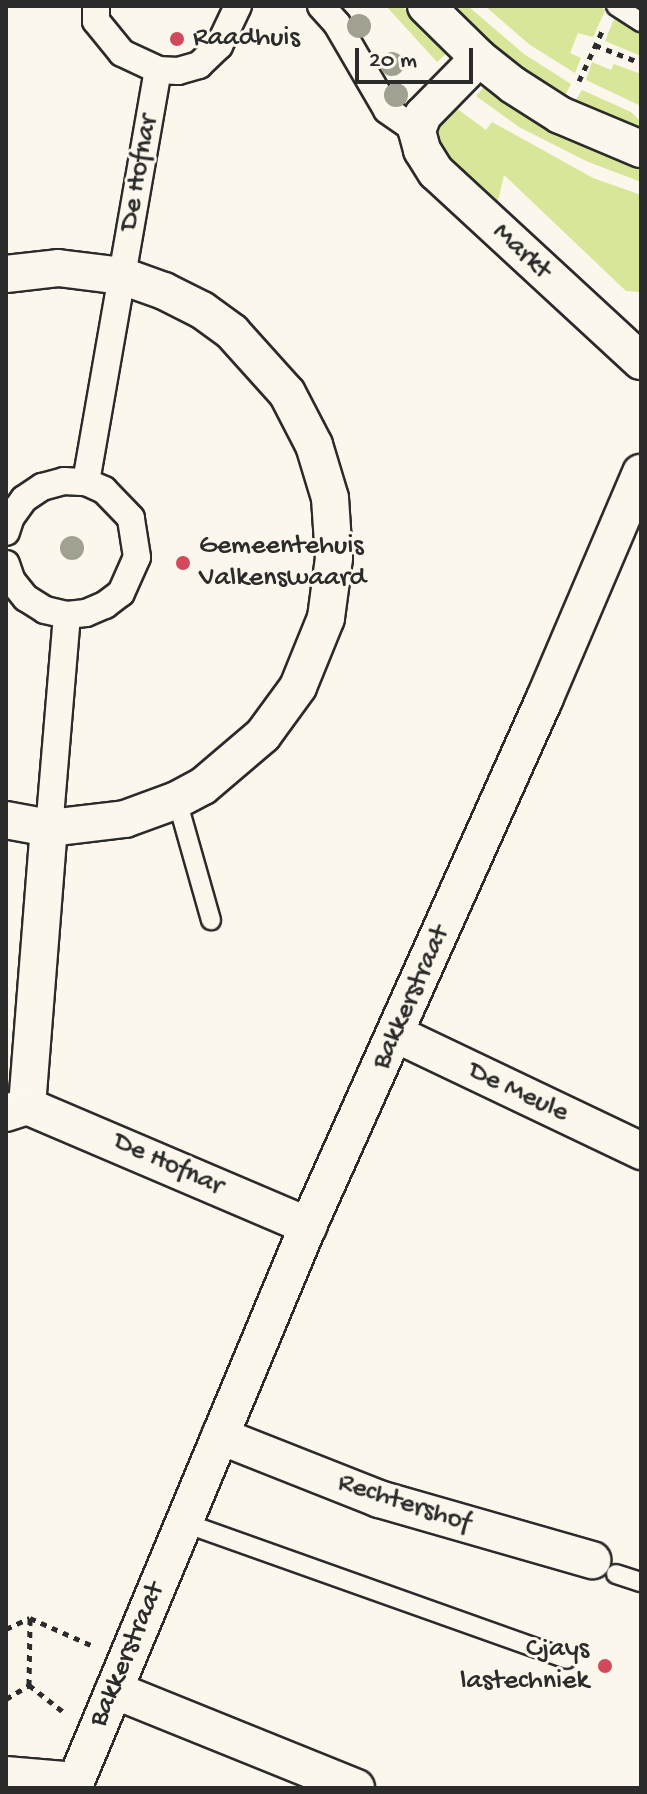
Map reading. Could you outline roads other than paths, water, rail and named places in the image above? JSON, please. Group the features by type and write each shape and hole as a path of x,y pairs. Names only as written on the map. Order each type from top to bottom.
{"street":[{"path":"96,6 96,21 108,40 122,53 158,70 178,71 199,65 219,46 238,6"},
{"name":"Markt","path":"321,6 337,24 387,110 417,131 422,150 436,172 641,361"},
{"path":"426,6 479,58 560,115 641,149"},
{"path":"417,131 423,115 479,58"},
{"name":"De Hofnar","path":"86,482 158,70"},
{"path":"6,274 58,268 122,276 164,291 232,332 287,393 314,445 330,498 334,558 326,618 298,687 263,735 203,786 177,800 125,819 49,828 6,820"},
{"name":"Bakkerstraat","path":"75,1784 308,1226 396,1034 641,473"},
{"path":"6,532 11,517 24,499 42,487 64,481 86,482 104,490 131,518 137,538 137,557 121,593 105,605 86,613 67,615 45,610 26,598 12,581 6,564"},
{"name":"De Hofnar","path":"67,615 49,828 17,1109 308,1226"},
{"name":"De Meule","path":"396,1034 641,1151"},
{"name":"Rechtershof","path":"220,1436 379,1499 604,1567"},
{"path":"119,1675 356,1788"},
{"path":"6,1775 75,1784"}],"lane":[{"path":"612,12 641,22"},
{"path":"177,800 211,920"},
{"path":"185,1523 566,1659"},
{"path":"604,1567 641,1582"}],"place":[{"name":"Raadhuis","path":"177,39"},
{"name":"Gemeentehuis Valkenswaard","path":"183,563"},
{"name":"Cjays lastechniek","path":"605,1666"}]}
